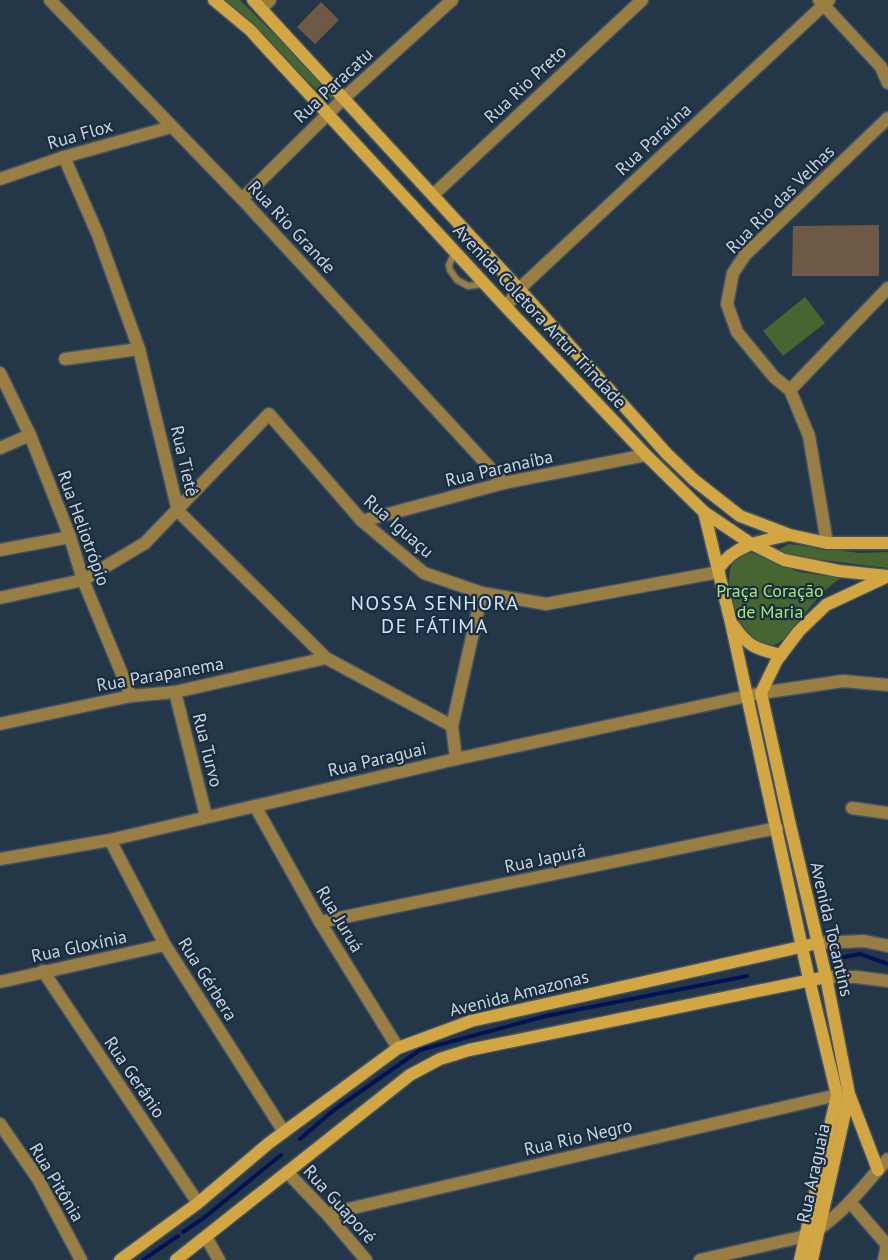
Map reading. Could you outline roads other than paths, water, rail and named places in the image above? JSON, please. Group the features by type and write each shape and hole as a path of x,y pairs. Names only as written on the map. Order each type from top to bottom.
{"street":[{"name":"Rua Rio Grande","path":"50,0 242,199 504,483"},
{"name":"Avenida Coletora Artur Trindade","path":"214,0 250,30 484,284 646,455 704,512 750,543 784,560 839,572 888,576"},
{"name":"Rua Paracatu","path":"242,199 344,98 452,0"},
{"name":"Rua Rio Preto","path":"433,195 642,0"},
{"path":"824,2 884,66 888,83"},
{"name":"Rua Paraúna","path":"506,307 519,289 824,2"},
{"name":"Avenida Coletora Artur Trindade","path":"262,3 344,98 667,454 694,480 740,516 790,535 827,543 888,543"},
{"name":"Rua Rio das Velhas","path":"827,543 809,436 790,390 774,377 736,332 727,304 733,273 745,255 888,118"},
{"name":"Rua Flox","path":"0,179 64,157 171,128"},
{"name":"Rua Tietê","path":"64,157 98,235 139,349 178,511 326,658 452,726"},
{"path":"790,390 888,288"},
{"path":"65,359 139,349"},
{"name":"Rua Heliotrópio","path":"0,373 30,435 70,537 83,580 131,696"},
{"name":"Rua Iguaçu","path":"178,511 269,414 362,520 424,573 482,593 546,604 719,570"},
{"path":"0,448 30,435"},
{"name":"Rua Paranaíba","path":"362,520 504,483 646,455"},
{"path":"0,598 83,580 146,543 178,511"},
{"name":"Avenida Tocantins","path":"704,512 748,696 803,946 808,980 843,1094 878,1170"},
{"path":"719,570 726,558 750,543 790,535"},
{"path":"0,550 70,537"},
{"path":"761,693 781,655 799,632 826,605 888,576"},
{"path":"456,759 452,726 482,593"},
{"path":"731,622 745,642 753,648 781,655"},
{"name":"Rua Parapanema","path":"0,724 131,696 175,692 326,658"},
{"name":"Rua Paraguai","path":"0,859 110,840 456,759 761,693 843,681 888,685"},
{"name":"Rua Turvo","path":"175,692 206,816"},
{"name":"Avenida Tocantins","path":"761,693 826,977 843,1094"},
{"name":"Rua Juruá","path":"255,806 320,922 398,1048"},
{"path":"852,808 888,813"},
{"name":"Rua Japurá","path":"320,922 777,828"},
{"name":"Rua Gérbera","path":"110,840 165,945 284,1132"},
{"name":"Avenida Amazonas","path":"120,1260 198,1203 284,1132 398,1048 471,1021 803,946 864,941 888,946"},
{"name":"Rua Gloxínia","path":"0,982 165,945"},
{"name":"Rua Gerânio","path":"43,971 198,1203"},
{"path":"176,1260 410,1076 440,1059 480,1048 808,980 826,977 856,977 888,981"},
{"name":"Rua Rio Negro","path":"327,1214 843,1094"},
{"name":"Rua Araguaia","path":"812,1260 843,1094"},
{"name":"Rua Araguaia","path":"800,1260 843,1094"},
{"name":"Rua Pitônia","path":"0,1124 38,1179 81,1260"},
{"path":"700,1260 806,1236 819,1230 850,1202 888,1159"},
{"name":"Rua Guaporé","path":"287,1172 366,1260"},
{"path":"850,1202 887,1246 885,1260"},
{"path":"206,1237 219,1260"}],"waterway":[{"path":"839,958 860,954 888,964"},
{"path":"300,1139 334,1110 420,1050 546,1016 747,976"},
{"path":"183,1232 281,1155"},
{"path":"143,1260 178,1236"}],"district":[{"name":"NOSSA SENHORA DE FÁTIMA","path":"435,614"}],"park label":[{"name":"Praça Coração de Maria","path":"770,600"}]}
